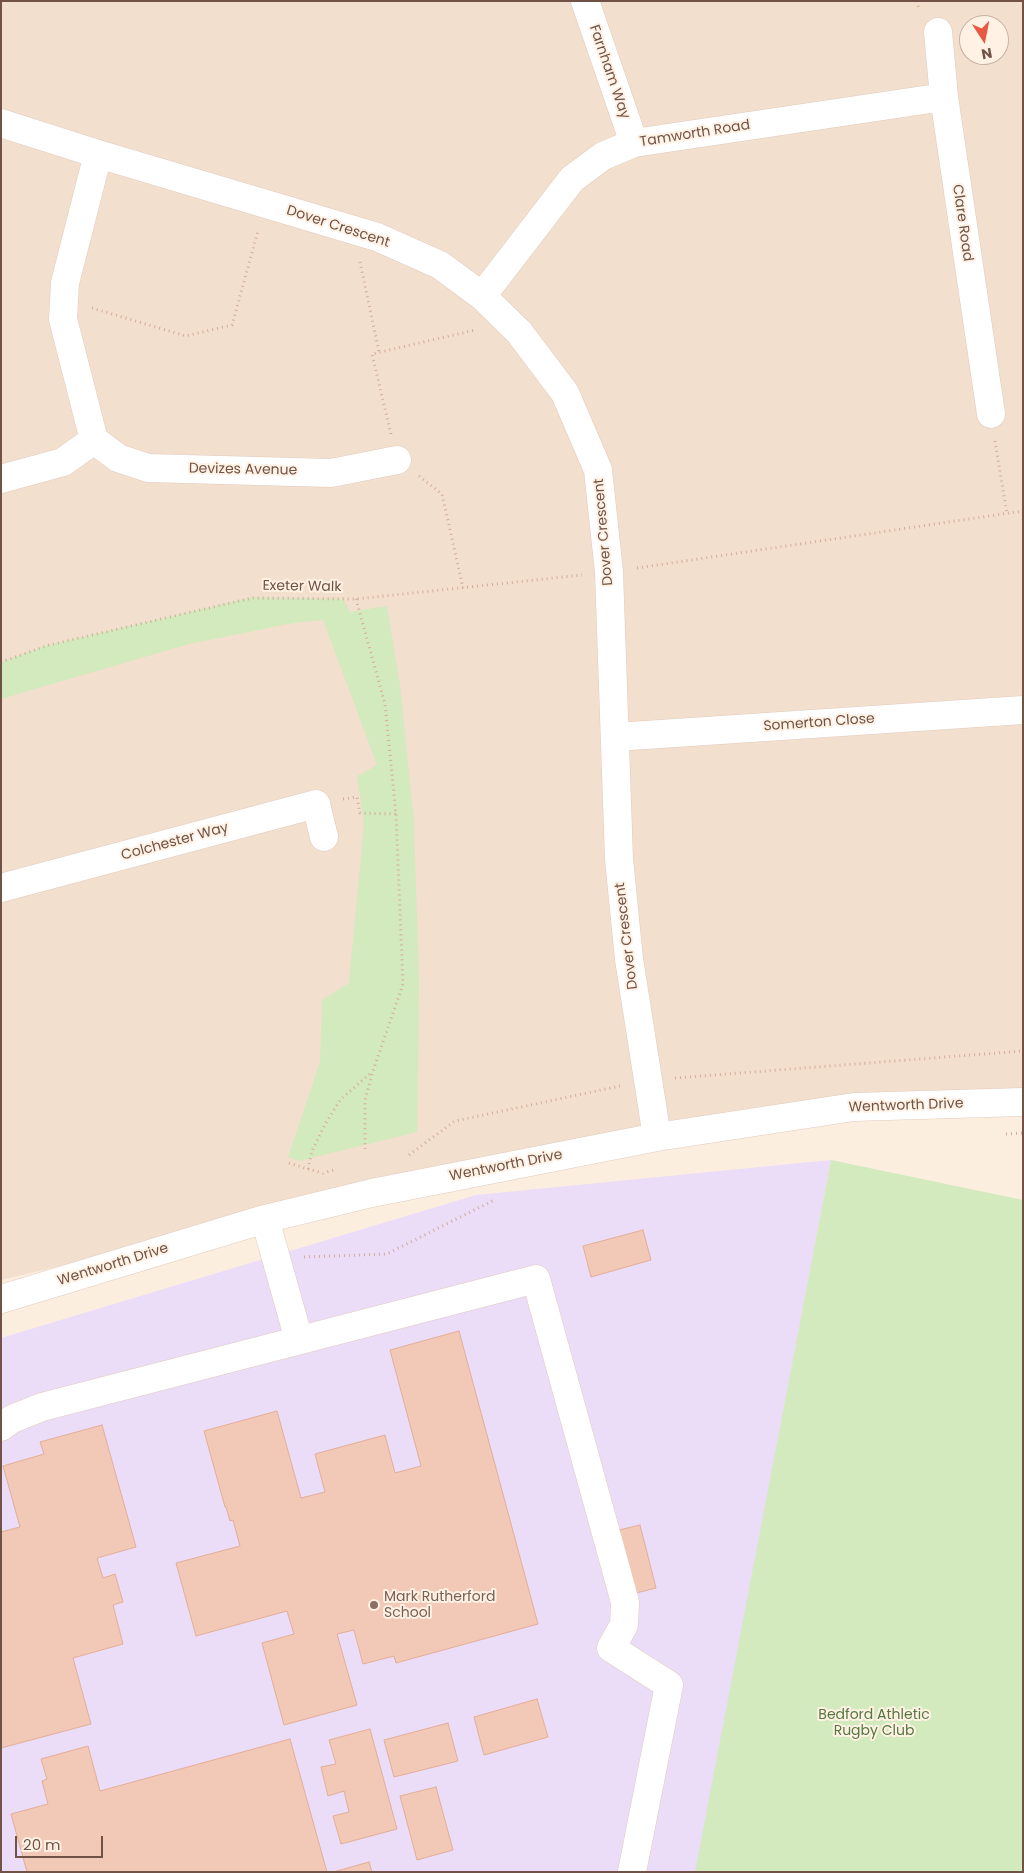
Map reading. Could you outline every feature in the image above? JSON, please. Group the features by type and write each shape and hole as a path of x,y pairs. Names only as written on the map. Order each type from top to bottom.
{"street":[{"name":"Farnham Way","path":"585,1 634,143"},
{"name":"Clare Road","path":"938,32 944,97 991,414"},
{"name":"Tamworth Road","path":"482,296 572,179 603,156 634,143 944,97"},
{"name":"Dover Crescent","path":"1,123 98,154 377,237 440,265 482,296 520,332 565,393 598,470 609,572 619,859 629,959 657,1137"},
{"path":"1,479 63,462 94,440 63,319 65,283 98,154"},
{"name":"Devizes Avenue","path":"94,440 118,458 148,468 332,472 397,460"},
{"name":"Somerton Close","path":"614,736 1023,710"},
{"path":"316,804 324,836"},
{"name":"Colchester Way","path":"1,888 316,804"},
{"name":"Wentworth Drive","path":"1,1299 265,1219 372,1193 657,1137 854,1107 1023,1102"},
{"path":"265,1219 299,1340"},
{"path":"1,1426 12,1419 42,1407 536,1279 626,1602 624,1625 611,1648 669,1685 632,1872"}],"path":[{"path":"64,300 186,336 232,326 265,204"},
{"path":"353,230 379,352"},
{"path":"463,588 442,494 397,460 372,354 510,323"},
{"path":"991,414 1007,514"},
{"name":"Exeter Walk","path":"1,662 49,645 252,598 356,599 609,572 1023,511"},
{"path":"356,599 385,704 396,814 403,984 365,1100 365,1149"},
{"path":"316,804 357,797 360,813 396,814"},
{"path":"289,1163 308,1169 312,1151 325,1124 341,1099 373,1072"},
{"path":"1004,1134 1023,1134"},
{"path":"275,1257 388,1254 496,1199"}],"shaded area":[{"path":"1,1 1023,1 1023,1094 681,1119 1,1280"},
{"name":"Mark Rutherford School","path":"831,1160 696,1872 1,1872 1,1338 476,1195"}],"green space":[{"path":"253,597 343,599 350,612 387,606 400,685 414,822 419,984 417,1132 299,1161 288,1157 320,1062 322,1000 349,983 364,824 357,776 377,765 323,620 293,623 189,644 1,699 1,662 44,646"},
{"name":"Bedford Athletic Rugby Club","path":"831,1160 1023,1200 1023,1872 695,1872"}],"building":[{"path":"643,1230 651,1260 591,1277 583,1246"},
{"path":"459,1331 538,1624 396,1663 394,1656 363,1664 354,1630 337,1634 357,1705 284,1725 262,1643 294,1634 287,1611 196,1636 176,1563 240,1546 233,1520 230,1521 225,1507 204,1431 277,1411 301,1498 325,1492 315,1454 385,1435 395,1473 421,1466 390,1350"},
{"path":"102,1425 136,1547 97,1558 103,1578 115,1574 123,1602 113,1605 123,1644 73,1658 91,1724 1,1748 1,1532 20,1527 3,1466 44,1454 40,1442"},
{"path":"640,1525 656,1588 636,1593 619,1530"},
{"path":"537,1699 548,1737 484,1755 474,1717"},
{"path":"448,1723 458,1761 394,1777 384,1740"},
{"path":"370,1729 397,1829 341,1844 333,1816 349,1812 344,1791 328,1796 321,1767 336,1764 329,1740"},
{"path":"290,1739 327,1872 27,1872 11,1814 48,1804 42,1781 47,1779 41,1759 88,1746 100,1791"},
{"path":"436,1787 453,1850 417,1860 400,1796"},
{"path":"369,1862 372,1872 333,1872"}],"place":[{"name":"Mark Rutherford School","path":"374,1605"}]}
